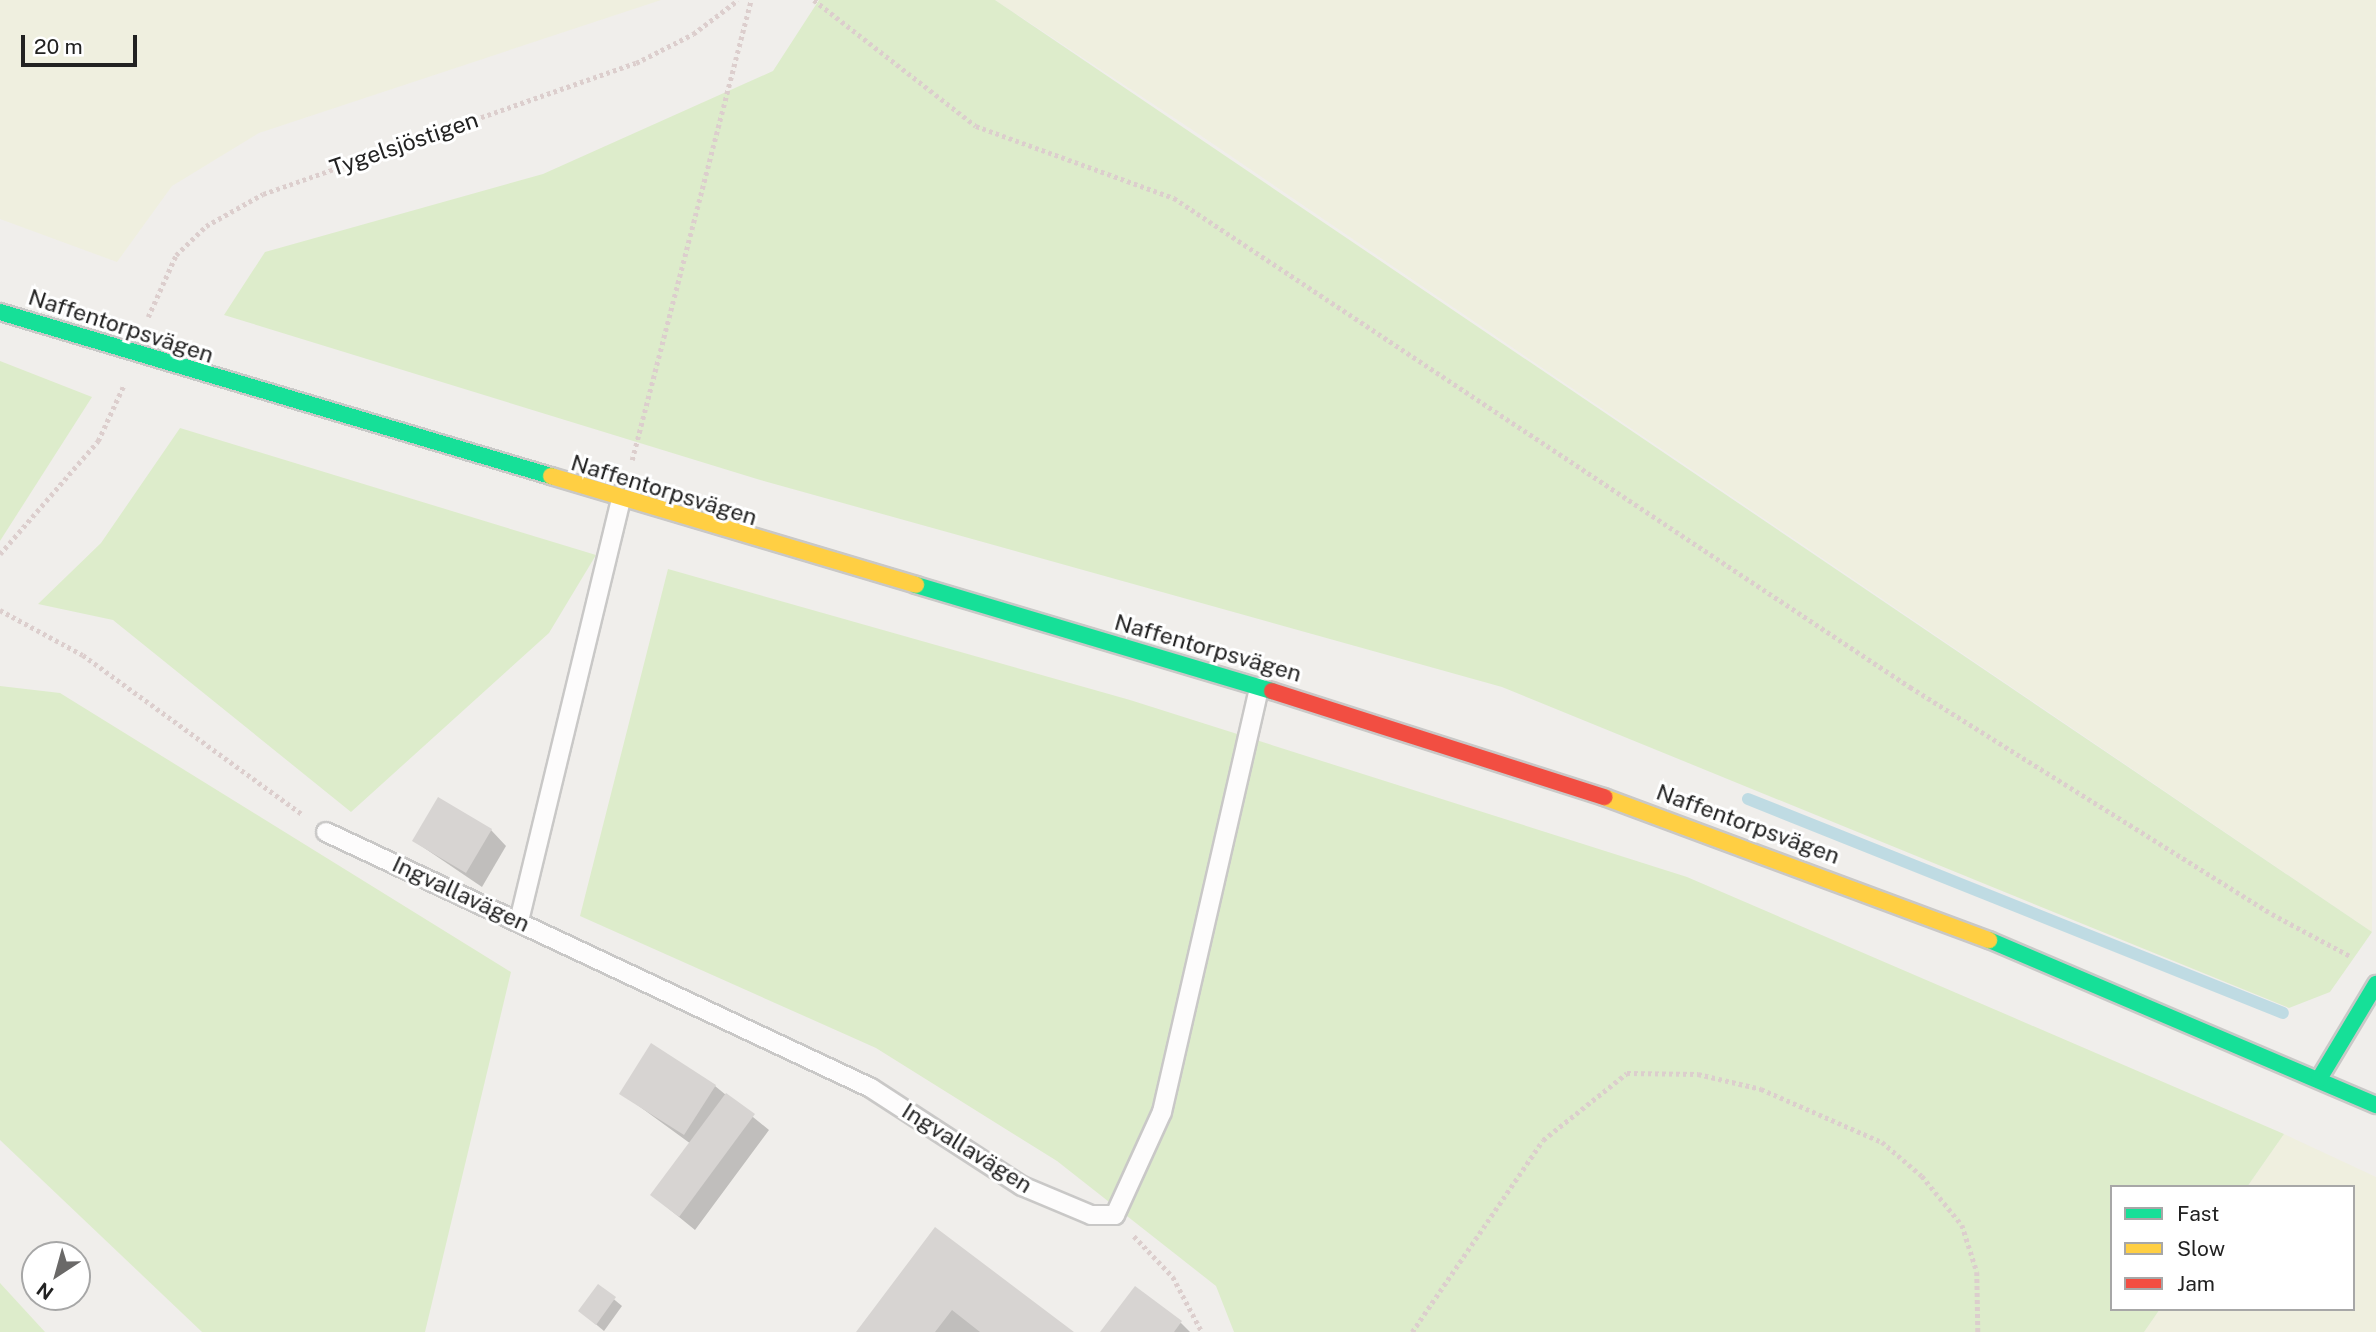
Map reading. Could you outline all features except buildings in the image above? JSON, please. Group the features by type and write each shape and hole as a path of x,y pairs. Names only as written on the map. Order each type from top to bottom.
{"street":[{"name":"Naffentorpsvägen","path":"0,312 137,357 1259,687 1709,833 2053,964 2376,1105"},
{"path":"2319,1079 2376,984"}],"lane":[{"path":"519,921 621,500"},
{"path":"1115,1215 1162,1112 1259,687"},
{"name":"Ingvallavägen","path":"327,832 871,1088 1022,1186 1091,1215 1115,1215"}],"path":[{"name":"Tygelsjöstigen","path":"0,554 97,441 137,357 153,299 176,255 206,226 263,194 636,63 693,34 737,0"},
{"path":"621,500 751,0"},
{"path":"814,0 976,126 1174,198 1910,687 2272,914 2363,959"},
{"path":"0,610 83,655 327,832"},
{"path":"1412,1332 1543,1140 1627,1073 1698,1074 1761,1089 1882,1142 1922,1176 1962,1225 1977,1272 1978,1332"},
{"path":"1115,1215 1173,1278 1202,1332"}],"green space":[{"path":"0,0 661,0 259,133 172,186 117,262 0,219"},
{"path":"819,0 995,0 2372,932 2330,992 2289,1008 1502,687 757,479 224,315 265,252 543,174 773,71"},
{"path":"995,0 2376,0 2372,932 1191,129"},
{"path":"0,361 92,397 0,541"},
{"path":"180,428 596,555 549,633 351,812 113,620 38,604 101,543"},
{"path":"668,569 1130,700 1687,877 2284,1134 2248,1185 2110,1185 2110,1311 2159,1311 2144,1332 1234,1332 1216,1286 1057,1161 876,1048 580,916"},
{"path":"0,686 60,693 511,972 425,1332 202,1332 0,1140"},
{"path":"2284,1134 2376,1177 2376,1332 2144,1332 2159,1311 2355,1311 2355,1185 2248,1185"},
{"path":"0,1283 21,1306 21,1311 26,1311 45,1332 0,1332"}],"waterway":[{"path":"1748,799 2283,1013"}],"traffic: fast":[{"path":"0,312 551,476"},
{"path":"916,585 1272,691"},
{"path":"1989,940 2376,1105"},
{"path":"2319,1079 2376,984"}],"traffic: slow":[{"path":"551,476 916,585"},
{"path":"1604,797 1989,940"}],"traffic: jam":[{"path":"1272,691 1604,797"}]}
